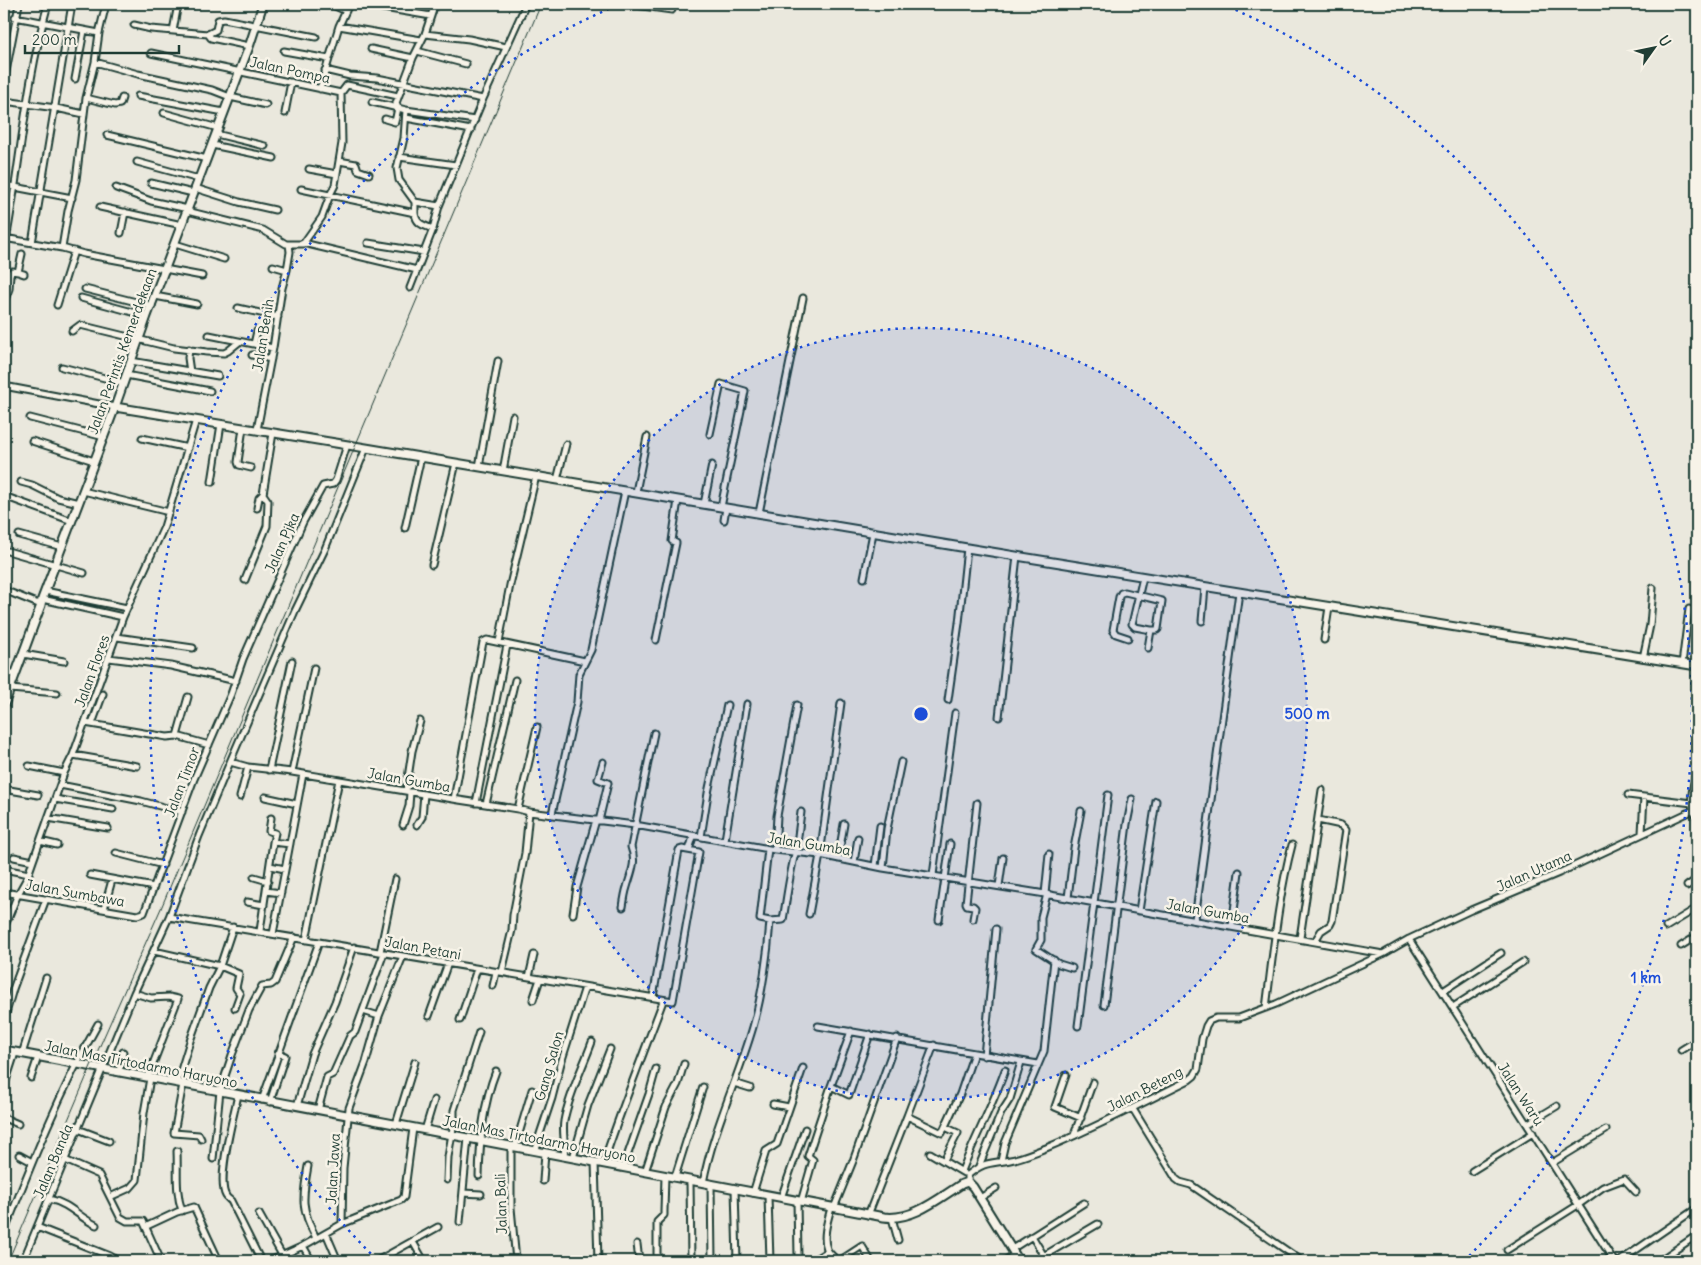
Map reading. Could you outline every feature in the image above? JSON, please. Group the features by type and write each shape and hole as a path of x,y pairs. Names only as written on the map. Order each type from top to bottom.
{"street":[{"path":"4,82 19,4"},
{"path":"4,251 27,104 42,22 48,4"},
{"path":"32,243 72,4"},
{"path":"62,248 84,130 86,98 106,4"},
{"path":"173,31 178,4"},
{"name":"Jalan Perintis Kemerdekaan","path":"4,704 94,461 116,408 147,316 212,146 263,4"},
{"path":"330,4 346,11"},
{"path":"320,89 339,26 349,4"},
{"path":"360,4 431,16"},
{"path":"385,119 396,122 398,96 436,4"},
{"path":"410,288 433,229 439,206 483,99 526,4"},
{"path":"628,4 672,10"},
{"path":"15,17 99,33"},
{"path":"134,25 208,34 216,30 218,20 221,19 316,37"},
{"path":"339,26 421,40"},
{"path":"75,79 84,30"},
{"path":"208,34 210,38 249,46"},
{"path":"425,34 469,39 506,48"},
{"path":"371,49 413,58"},
{"path":"284,50 329,58"},
{"path":"417,51 466,64"},
{"name":"Jalan Pompa","path":"151,53 341,93 342,131 335,185 322,218 303,243"},
{"path":"95,62 266,105"},
{"path":"325,70 483,99"},
{"path":"286,113 291,82"},
{"path":"341,93 346,85 398,96"},
{"path":"138,96 224,112"},
{"path":"86,98 118,105 122,98"},
{"path":"4,101 84,114"},
{"path":"372,102 406,110 475,120"},
{"path":"406,110 404,138 397,168 399,180 415,202 415,213 419,223 433,229"},
{"path":"164,113 265,146"},
{"path":"406,118 471,130"},
{"path":"107,135 207,159"},
{"path":"212,146 274,158"},
{"path":"399,157 456,165"},
{"path":"338,161 356,164 358,170 369,174"},
{"path":"137,162 199,179"},
{"path":"310,169 337,174"},
{"path":"151,183 194,190 275,210"},
{"path":"4,185 72,198"},
{"path":"116,188 151,201 263,230 289,244 303,243 417,270"},
{"path":"301,189 415,213"},
{"path":"415,202 439,206"},
{"path":"100,207 182,225"},
{"path":"121,233 125,212"},
{"path":"5,238 202,276"},
{"path":"368,243 424,252"},
{"path":"175,244 224,259"},
{"name":"Jalan Benih","path":"258,430 282,288 290,252 289,244"},
{"path":"57,305 74,251"},
{"path":"4,302 9,289 10,274 12,271 21,273 22,254"},
{"path":"273,266 287,270"},
{"path":"85,289 152,306"},
{"path":"155,296 197,304"},
{"path":"81,298 147,316"},
{"path":"759,513 804,298"},
{"path":"238,308 278,317"},
{"path":"72,331 80,325 189,350 224,353 239,342"},
{"path":"254,344 257,331"},
{"path":"209,335 273,348"},
{"path":"189,350 190,372"},
{"path":"252,355 271,359"},
{"path":"479,467 498,360"},
{"path":"131,361 218,376"},
{"path":"62,367 125,379 210,391"},
{"path":"710,434 721,384 745,391 724,508 724,520"},
{"path":"4,397 5,387 116,408 347,444 873,533 1697,666"},
{"path":"503,470 513,416"},
{"path":"30,418 104,437"},
{"name":"Jalan Flores","path":"4,926 29,874 64,773 73,755 126,608 150,560 169,512 196,420"},
{"path":"212,482 221,424"},
{"path":"244,428 238,462 239,465 251,468"},
{"path":"245,580 267,526 268,501 264,494 273,432"},
{"path":"636,492 647,437"},
{"path":"142,438 188,448"},
{"path":"32,441 94,461"},
{"name":"Jalan Pjka","path":"243,658 303,522 323,486 332,484 336,480 347,444"},
{"path":"557,480 566,444"},
{"path":"103,1069 134,992 168,917 198,836 294,611 325,549 366,448"},
{"path":"405,528 421,457"},
{"path":"432,566 456,463"},
{"path":"704,504 712,465"},
{"path":"499,642 510,585 536,476"},
{"path":"21,482 32,485 58,498 79,503"},
{"path":"83,491 169,512"},
{"path":"552,814 577,702 579,674 591,650 625,491"},
{"path":"257,508 259,498 264,494"},
{"path":"4,496 72,521"},
{"path":"656,640 676,543 672,541 678,500"},
{"path":"864,578 873,533"},
{"path":"19,535 62,547"},
{"path":"948,700 967,548"},
{"path":"4,550 56,564 84,574"},
{"path":"999,717 1017,556"},
{"path":"1128,638 1116,634 1113,630 1121,593 1125,592 1139,596 1162,601 1158,628 1157,630 1151,630 1135,627 1132,624 1139,596 1143,577"},
{"path":"1202,621 1206,587"},
{"path":"1643,658 1650,625 1654,588"},
{"path":"4,590 41,602 123,617"},
{"path":"45,591 126,608"},
{"path":"1195,919 1239,592"},
{"path":"1324,640 1329,607"},
{"path":"1682,664 1689,609"},
{"path":"1148,648 1151,630"},
{"path":"117,637 193,648"},
{"path":"454,799 482,644 487,640 499,642 584,662"},
{"path":"476,803 507,645"},
{"path":"23,654 64,661"},
{"path":"109,658 171,666 236,681"},
{"name":"Jalan Timor","path":"142,914 146,910 182,812 236,681 243,658"},
{"path":"270,770 292,661"},
{"path":"292,772 314,668"},
{"path":"4,671 15,674"},
{"path":"486,804 515,680"},
{"path":"10,688 57,693"},
{"path":"92,724 103,694"},
{"path":"177,736 188,698"},
{"path":"809,914 820,855 841,703"},
{"path":"725,840 747,704"},
{"path":"702,838 708,793 726,705"},
{"path":"797,705 760,919 770,921 783,920 793,869 793,858 796,852 801,812"},
{"path":"933,875 955,713"},
{"path":"403,825 409,806 408,791 412,751 420,721"},
{"path":"85,723 167,737 177,736 209,744"},
{"path":"518,809 536,727"},
{"path":"623,907 634,864 634,854 631,847 654,733"},
{"path":"73,755 137,766"},
{"name":"Jalan Gumba","path":"230,762 248,767 292,772 529,812 635,825 693,837 725,840 771,849 820,855 883,868 968,880 1139,911 1195,919 1383,954"},
{"path":"573,914 577,887 608,783 598,779 603,762"},
{"path":"883,868 887,829 901,762"},
{"path":"29,766 64,773"},
{"path":"240,797 248,767"},
{"path":"1628,795 1695,808 1697,773"},
{"path":"273,934 303,774"},
{"path":"306,940 339,780"},
{"path":"60,785 141,801 182,812"},
{"path":"4,789 38,795"},
{"path":"1300,938 1322,790"},
{"path":"417,826 422,817 424,794"},
{"path":"1078,1026 1108,795"},
{"path":"265,797 297,804"},
{"path":"1642,833 1644,797"},
{"path":"55,799 113,809"},
{"path":"1104,1005 1127,824 1132,799"},
{"path":"1139,911 1156,800"},
{"path":"973,919 975,908 966,903 977,803"},
{"name":"Jalan Utama","path":"1383,954 1409,939 1471,910 1559,873 1695,808"},
{"path":"1068,898 1081,811"},
{"path":"493,986 512,930 513,915 525,853 529,812"},
{"path":"48,818 108,828"},
{"path":"269,831 271,818"},
{"path":"1315,941 1321,930 1330,925 1332,921 1346,830 1341,825 1318,820"},
{"path":"838,859 844,824"},
{"path":"875,866 880,826"},
{"path":"260,931 275,833 262,830"},
{"path":"653,997 679,850 689,850 693,837"},
{"path":"854,862 858,838"},
{"path":"40,841 57,845"},
{"path":"274,842 290,844"},
{"path":"939,920 950,844"},
{"path":"1266,1008 1286,868 1292,845"},
{"name":"Jalan Petani","path":"168,917 653,997 673,1002 700,854 699,852 689,850"},
{"path":"116,853 163,866"},
{"path":"1049,854 1046,894 1041,917 1041,940 1036,949 1072,968"},
{"path":"14,857 33,861"},
{"path":"999,886 1003,858"},
{"path":"270,866 285,869"},
{"path":"4,869 29,874"},
{"path":"1232,926 1239,872"},
{"path":"90,875 154,887"},
{"path":"254,877 268,881"},
{"path":"318,1110 327,1077 333,1074 350,1036 355,1032 363,1011 382,952 394,878"},
{"path":"1687,886 1697,879"},
{"path":"104,909 112,880"},
{"path":"266,891 281,893"},
{"name":"Jalan Sumbawa","path":"4,892 137,915 142,914"},
{"path":"4,1020 13,989 46,899"},
{"path":"247,902 264,905"},
{"path":"1666,927 1697,908"},
{"path":"703,1183 725,1104 734,1083 756,1015 769,940 770,921"},
{"path":"201,1138 199,1135 174,1133 180,1083 196,1024 209,988 220,966 232,927"},
{"path":"984,1056 996,929"},
{"path":"1681,946 1697,936"},
{"path":"212,1160 220,1091 232,1055 249,1010 262,986 271,985 277,979 294,938"},
{"name":"Jalan Waru","path":"1409,939 1614,1261"},
{"path":"262,1100 319,942"},
{"path":"297,1106 312,1054 335,1002 354,947"},
{"path":"154,951 220,966 238,974 236,988 240,994 235,1008"},
{"path":"1443,991 1501,953"},
{"name":"Jalan Beteng","path":"968,1178 979,1166 991,1162 1011,1160 1074,1135 1133,1109 1194,1076 1198,1069 1202,1039 1209,1021 1216,1018 1239,1018 1266,1008 1383,954"},
{"path":"529,977 534,955"},
{"name":"Jalan Jawa","path":"342,1224 343,1168 349,1108 366,1062 379,1016 403,956"},
{"path":"1001,1161 1005,1143 1044,1050 1054,960"},
{"path":"1453,1007 1523,962"},
{"path":"429,1016 448,963"},
{"path":"460,1020 477,969"},
{"path":"4,1088 46,978"},
{"path":"533,1000 540,979"},
{"name":"Gang Salon","path":"536,1151 560,1063 586,986"},
{"path":"110,1197 130,1188 137,1180 149,1077 178,999 170,997 151,998 134,992"},
{"path":"598,1261 599,1163 663,1001"},
{"path":"363,1011 379,1016"},
{"path":"4,1233 32,1162 75,1064 98,1024"},
{"path":"818,1026 897,1038 984,1056 1038,1064"},
{"path":"798,1257 799,1201 813,1160 808,1156 851,1031"},
{"path":"447,1180 454,1110 479,1032"},
{"path":"831,1086 849,1095 870,1034"},
{"path":"871,1261 860,1246 839,1261 828,1251 825,1236 832,1208 853,1161 897,1038"},
{"path":"1681,1050 1697,1040"},
{"path":"564,1156 564,1122 569,1102 592,1042"},
{"path":"868,1215 934,1045"},
{"path":"573,1158 588,1105 610,1049"},
{"name":"Jalan Mas Tirtodarmo Haryono","path":"4,1050 868,1215 892,1218 909,1215 962,1184 968,1178"},
{"path":"119,1072 123,1052"},
{"path":"270,1102 285,1056 278,1053"},
{"path":"907,1116 942,1134 960,1094 974,1054"},
{"path":"31,1078 38,1057"},
{"path":"396,1124 415,1062"},
{"path":"979,1166 1001,1113 1010,1099 1021,1062"},
{"path":"644,1172 666,1108 678,1084 684,1064"},
{"path":"753,1193 766,1151 777,1144 803,1068"},
{"name":"Jalan Banda","path":"23,1261 103,1069"},
{"path":"623,1168 656,1069"},
{"path":"480,1176 480,1141 486,1103 496,1070"},
{"path":"962,1171 975,1137 992,1105 1005,1070"},
{"path":"1066,1075 1055,1107 1080,1118"},
{"path":"1074,1135 1093,1082"},
{"path":"734,1083 750,1088"},
{"path":"676,1177 704,1087"},
{"name":"Jalan Bali","path":"516,1261 511,1208 513,1147 532,1090"},
{"path":"238,1095 225,1164 225,1195 232,1201 261,1261"},
{"path":"425,1130 434,1100"},
{"path":"772,1104 789,1107"},
{"path":"1527,1124 1556,1106"},
{"path":"1133,1109 1176,1179 1180,1182 1191,1184 1299,1259"},
{"path":"4,1118 18,1124"},
{"path":"944,1160 958,1133 945,1127"},
{"name":"Jalan Jawa","path":"270,1261 281,1258 342,1224 401,1200 404,1197 408,1156 414,1128"},
{"path":"78,1129 109,1141"},
{"path":"782,1198 805,1129"},
{"path":"1552,1163 1606,1130"},
{"path":"1472,1171 1533,1133"},
{"path":"460,1222 468,1138"},
{"path":"177,1151 178,1171 176,1183 182,1211"},
{"path":"543,1181 544,1153"},
{"path":"930,1153 962,1171 968,1178 1019,1261"},
{"path":"20,1156 32,1162"},
{"path":"65,1160 99,1175 120,1217 127,1221 143,1221 147,1226 161,1261"},
{"path":"308,1166 303,1207 306,1219 316,1238"},
{"path":"657,1261 658,1222 664,1215 665,1176"},
{"path":"1507,1250 1603,1187 1626,1179 1636,1192"},
{"path":"690,1180 691,1261"},
{"path":"711,1184 712,1261"},
{"path":"980,1198 996,1188"},
{"path":"735,1189 737,1261"},
{"path":"463,1192 480,1194"},
{"path":"768,1196 770,1261"},
{"path":"49,1199 58,1201 73,1209 96,1225"},
{"path":"1004,1261 1032,1236 1084,1203"},
{"path":"147,1226 177,1212 194,1208 219,1261"},
{"path":"1620,1261 1697,1208"},
{"path":"259,1214 281,1258"},
{"path":"892,1218 898,1240"},
{"path":"1035,1261 1098,1224"},
{"path":"37,1227 119,1261"},
{"path":"377,1261 438,1227"},
{"path":"326,1233 338,1261"},
{"path":"1658,1261 1697,1235"},
{"path":"1032,1236 1044,1256"},
{"path":"413,1242 424,1261"},
{"path":"637,1244 639,1261"},
{"path":"303,1246 311,1260"},
{"path":"812,1261 828,1251"}],"railway":[{"path":"8,1261 162,906 541,4"}]}
